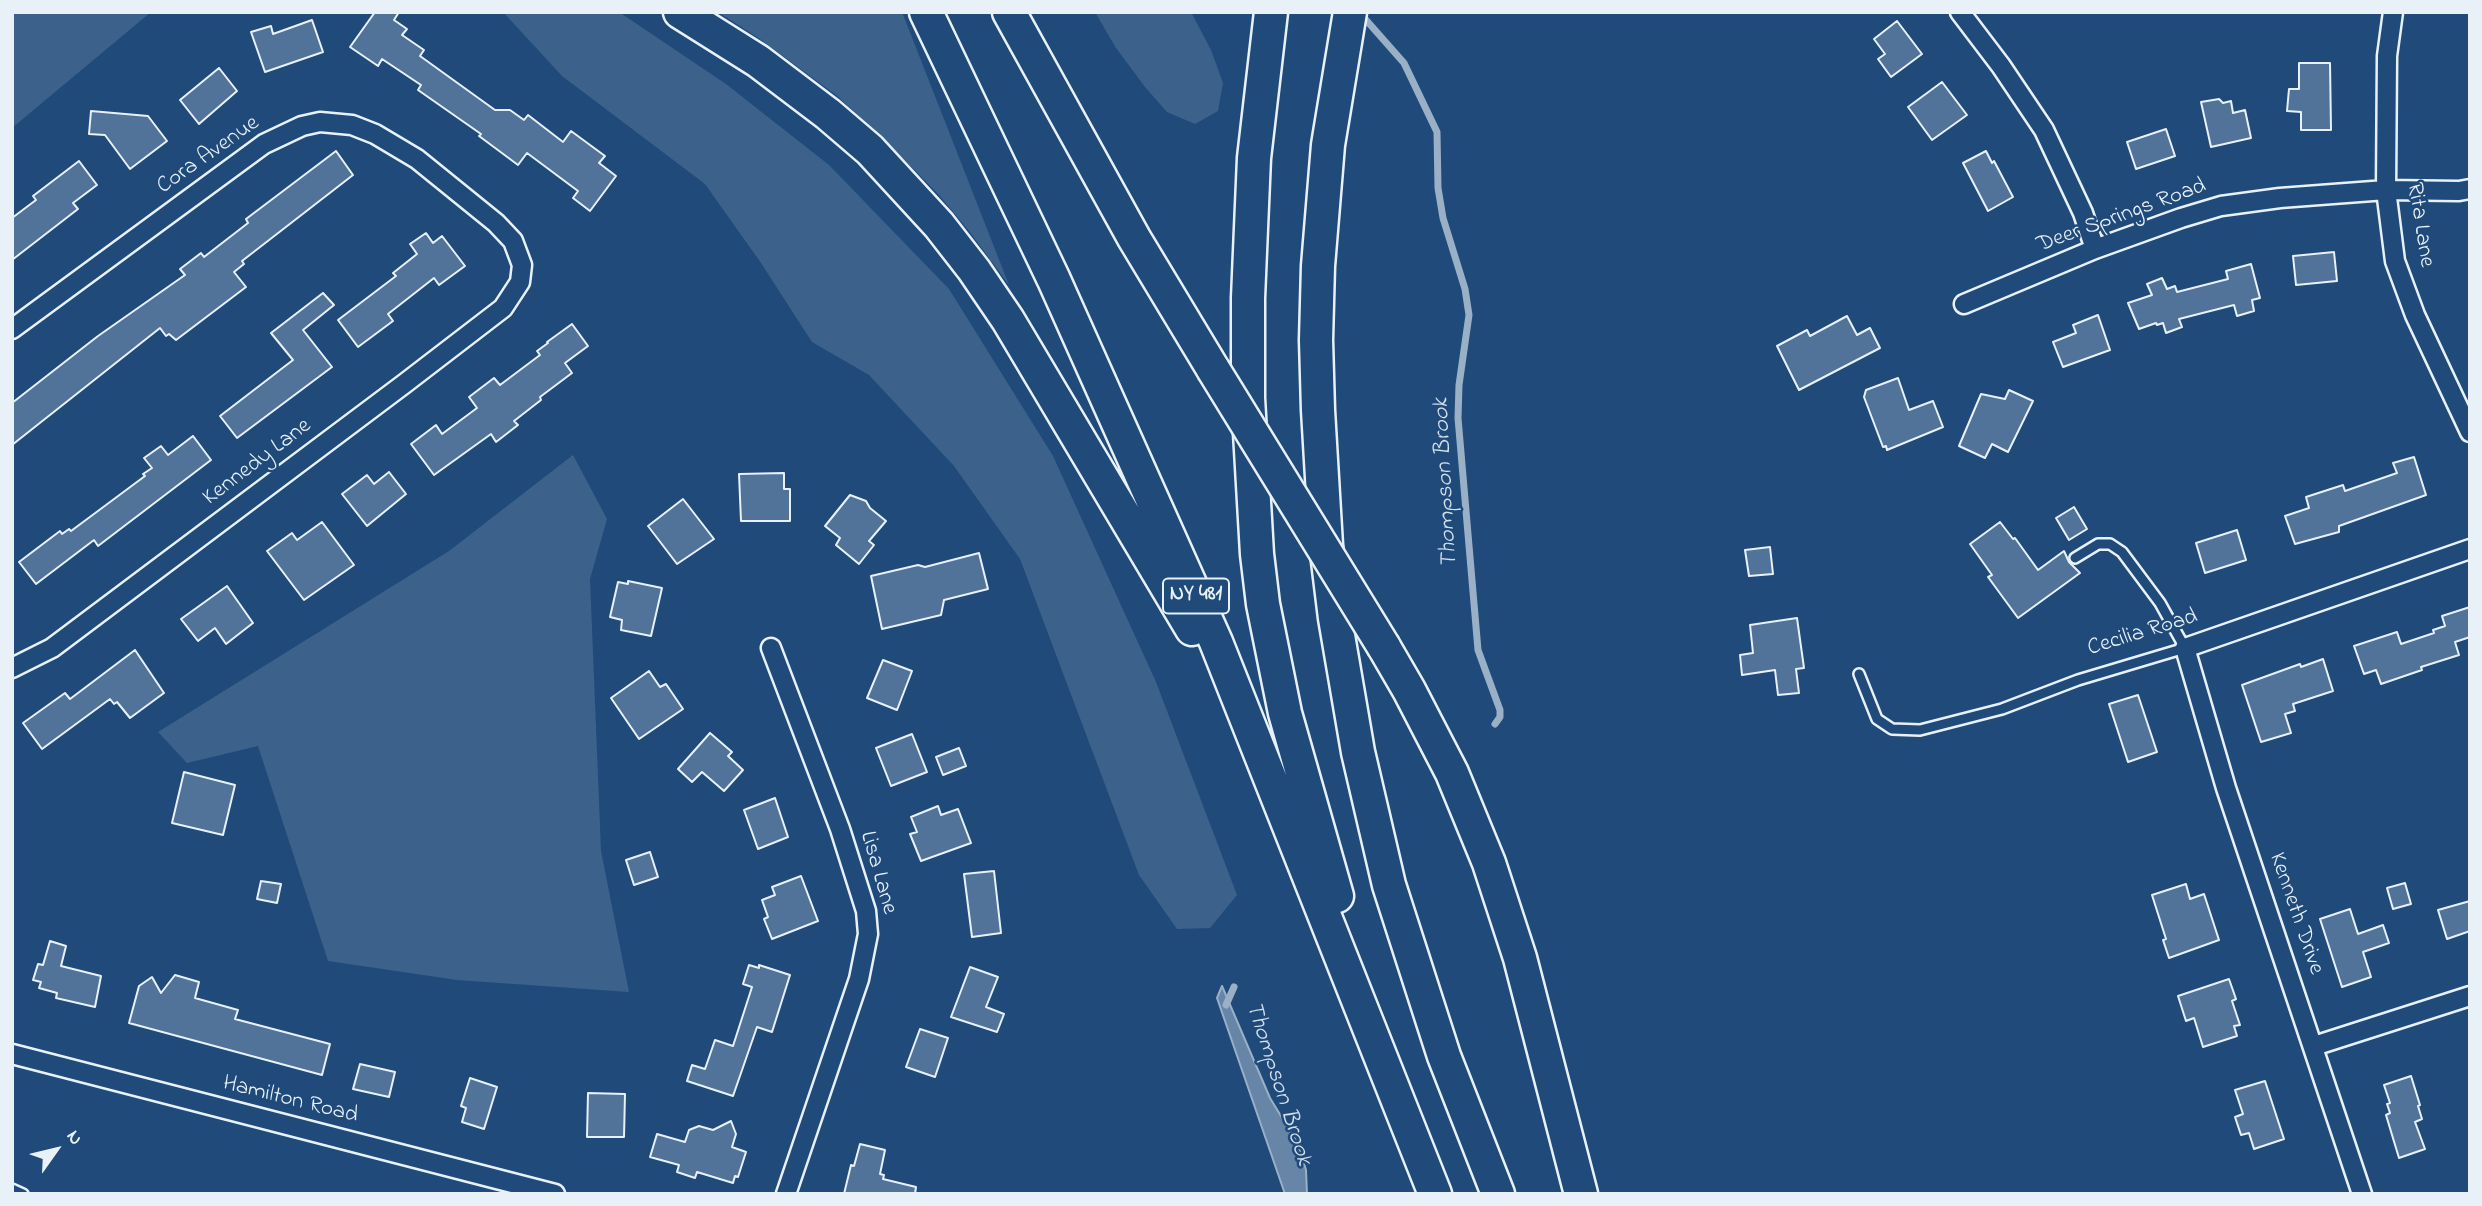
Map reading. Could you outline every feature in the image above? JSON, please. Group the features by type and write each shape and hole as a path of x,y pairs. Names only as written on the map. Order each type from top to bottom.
{"highway":[{"path":"680,12 758,61 828,114 870,150 939,225 974,270 1014,331 1255,736"},
{"name":"NY 481","path":"926,12 1059,292 1184,568 1255,736 1435,1194"},
{"path":"1009,12 1134,238 1384,648 1452,773 1489,863 1520,958 1581,1194"},
{"path":"1270,12 1254,158 1247,323 1250,447 1263,604 1285,713 1339,903 1443,1194"},
{"path":"1350,12 1328,145 1318,266 1316,340 1322,491 1335,618 1358,752 1389,885 1444,1056 1498,1194"}],"street":[{"path":"1960,12 2044,130 2083,213 2095,249"},
{"name":"Rita Lane","path":"2393,12 2387,56 2386,190 2395,261 2415,315 2470,432"},
{"name":"Cora Avenue","path":"12,329 264,144 302,126 320,122 352,125 375,134 417,159 496,223 513,241 522,265 520,282"},
{"name":"Deer Springs Road","path":"1964,304 2095,249 2221,206 2280,198 2386,190 2470,189"},
{"name":"Kennedy Lane","path":"12,668 52,648 393,393 503,308 520,282"},
{"name":"Cecilia Road","path":"2185,648 2470,549"},
{"name":"Lisa Lane","path":"771,648 840,829 866,911 868,934 859,979 786,1194"},
{"name":"Kenneth Drive","path":"2185,648 2226,788 2362,1194"},
{"path":"2314,1046 2470,996"},
{"name":"Hamilton Road","path":"13,1054 555,1194"}],"lane":[{"path":"2075,558 2098,544 2110,544 2123,552 2160,603 2185,648"},
{"name":"Cecilia Road","path":"1859,674 1877,719 1892,729 1920,730 2002,709 2078,680 2185,648"},
{"path":"12,1060 13,1054"},
{"path":"12,1189 23,1194"}],"shaded area":[{"path":"22,12 151,12 12,128 12,15"},
{"path":"503,12 619,12 726,84 829,165 949,289 1053,456 1156,682 1237,895 1210,928 1177,929 1139,875 1020,559 954,466 869,375 812,342 705,184 562,76"},
{"path":"718,12 902,12 1009,285 939,195 891,146 836,95"},
{"path":"1095,12 1191,12 1211,50 1223,83 1218,111 1195,124 1167,112 1116,48"},
{"path":"573,455 607,519 590,579 601,851 629,992 457,980 328,961 258,746 187,763 158,732 449,551"},
{"path":"1222,986 1270,1098 1298,1144 1306,1170 1307,1194 1285,1194 1217,998"}],"building":[{"path":"375,12 399,12 394,20 407,29 402,35 424,50 420,56 495,110 510,110 524,120 528,115 563,142 571,131 605,156 599,163 616,176 590,211 573,198 578,191 527,153 518,165 479,136 481,134 418,90 421,85 382,59 378,66 350,47"},
{"path":"312,20 323,52 265,72 251,32 271,26 273,34"},
{"path":"1897,21 1922,54 1891,77 1878,59 1885,54 1874,39"},
{"path":"2299,63 2330,63 2331,130 2301,130 2301,112 2287,111 2289,89 2299,89"},
{"path":"219,68 237,91 199,124 180,100"},
{"path":"1942,82 1967,115 1932,140 1908,107"},
{"path":"2219,99 2223,103 2231,101 2233,113 2245,110 2251,138 2211,147 2201,102"},
{"path":"91,111 148,116 167,141 130,169 105,135 89,134"},
{"path":"2166,129 2175,156 2136,169 2127,142"},
{"path":"336,151 353,175 242,261 244,264 234,272 246,287 176,340 169,334 166,336 160,328 12,445 12,403 98,336 185,275 180,269 201,253 204,257 248,223 246,219"},
{"path":"1986,151 2013,197 1988,211 1963,163"},
{"path":"79,161 97,185 73,203 78,209 12,260 12,218 36,200 33,196"},
{"path":"426,233 433,243 442,236 465,266 439,285 434,278 388,314 393,321 358,347 338,320 396,276 393,273 417,254 410,244"},
{"path":"2334,252 2337,281 2296,285 2293,256"},
{"path":"2251,264 2260,298 2252,300 2254,311 2237,316 2234,305 2179,319 2182,327 2166,333 2163,323 2139,329 2128,303 2152,295 2147,284 2162,278 2167,289 2175,286 2177,292 2228,279 2226,271"},
{"path":"323,293 334,305 303,330 332,367 237,438 220,416 293,360 271,333"},
{"path":"2098,315 2110,350 2063,367 2053,342 2076,333 2073,325"},
{"path":"1847,316 1857,335 1870,328 1880,348 1799,390 1777,346 1807,330 1810,336"},
{"path":"572,324 588,346 565,363 572,373 540,397 541,400 514,421 518,425 496,442 491,434 434,475 411,444 436,425 442,434 477,408 469,397 494,378 500,385 540,355 537,351"},
{"path":"1898,378 1909,410 1933,401 1943,427 1887,450 1886,446 1883,447 1864,397 1866,390"},
{"path":"2009,390 2033,401 2008,452 1992,444 1985,458 1959,446 1981,394 2005,399"},
{"path":"193,436 211,460 98,546 94,540 36,584 19,562 60,531 62,534 69,529 71,531 145,476 143,474 152,468 144,458 161,446 168,455"},
{"path":"2414,457 2426,495 2339,526 2339,532 2295,544 2285,516 2309,508 2306,497 2343,485 2345,491 2397,473 2393,463"},
{"path":"389,472 406,494 367,526 342,494 367,475 374,484"},
{"path":"784,473 784,489 790,489 790,521 741,521 739,474"},
{"path":"850,495 866,501 870,508 886,521 869,541 874,545 859,564 836,545 840,538 825,526"},
{"path":"683,499 714,539 677,564 648,526"},
{"path":"2074,507 2087,529 2069,540 2056,518"},
{"path":"322,522 354,565 304,600 267,551 292,533 297,540"},
{"path":"2000,522 2038,570 2064,551 2069,562 2080,573 2018,618 1988,577 1992,575 1970,544"},
{"path":"2237,530 2246,560 2205,573 2196,543"},
{"path":"1770,547 1773,574 1749,576 1745,550"},
{"path":"979,553 988,589 944,600 941,615 882,629 871,576 918,565 925,567"},
{"path":"628,581 662,588 651,636 621,630 622,620 610,617 618,582 628,584"},
{"path":"227,586 253,623 226,644 215,628 198,641 181,619"},
{"path":"2470,607 2470,637 2455,642 2459,655 2381,684 2376,670 2364,674 2354,646 2397,632 2401,644 2434,633 2433,630 2445,626 2442,616"},
{"path":"1797,618 1804,668 1796,669 1799,693 1778,695 1775,670 1742,675 1740,655 1753,653 1750,625"},
{"path":"135,650 164,693 130,718 117,702 114,704 110,699 42,749 23,723 65,693 70,699"},
{"path":"2323,659 2333,691 2293,704 2295,711 2285,714 2291,733 2261,742 2242,685 2300,664 2301,667"},
{"path":"883,660 912,671 897,710 867,698"},
{"path":"649,671 660,687 666,684 683,709 639,739 611,698"},
{"path":"2138,695 2157,752 2128,762 2109,704"},
{"path":"710,733 732,752 728,756 743,770 724,791 702,772 692,782 678,769"},
{"path":"912,734 927,772 891,786 876,748"},
{"path":"959,748 966,766 943,775 936,757"},
{"path":"184,772 235,785 223,835 172,823"},
{"path":"775,798 788,837 758,849 744,810"},
{"path":"938,806 941,815 958,809 971,843 921,861 910,834 917,832 911,817"},
{"path":"650,852 658,877 634,885 626,860"},
{"path":"994,871 1001,933 972,937 964,874"},
{"path":"801,876 818,921 772,939 764,919 768,917 762,900 775,895 772,887"},
{"path":"261,881 281,884 277,903 257,899"},
{"path":"2405,883 2411,904 2393,909 2387,888"},
{"path":"2186,884 2190,899 2204,894 2219,940 2169,958 2152,895"},
{"path":"2470,901 2470,931 2447,939 2438,910"},
{"path":"2350,909 2358,934 2383,925 2389,943 2363,952 2371,977 2342,987 2320,919"},
{"path":"50,941 66,946 61,966 101,976 95,1007 56,998 57,993 39,988 41,982 33,980 38,964 43,965"},
{"path":"749,965 759,968 759,965 790,975 772,1032 757,1027 733,1096 687,1081 692,1065 705,1069 715,1040 733,1046 752,987 743,984"},
{"path":"970,967 998,977 986,1007 1004,1014 997,1032 951,1017"},
{"path":"175,975 199,982 195,998 238,1010 235,1019 330,1044 322,1075 129,1023 139,986 152,977 161,993"},
{"path":"2229,979 2236,999 2232,1001 2240,1025 2234,1026 2237,1036 2203,1047 2194,1018 2186,1021 2178,996"},
{"path":"920,1029 948,1038 935,1077 906,1067"},
{"path":"360,1064 395,1072 389,1097 353,1089"},
{"path":"2411,1076 2422,1119 2415,1122 2425,1149 2399,1158 2386,1115 2390,1113 2387,1104 2390,1103 2384,1085"},
{"path":"470,1078 497,1087 484,1129 462,1122 466,1108 461,1106"},
{"path":"2265,1081 2284,1139 2254,1149 2249,1133 2241,1135 2235,1117 2243,1114 2235,1090"},
{"path":"588,1093 625,1094 624,1137 587,1137"},
{"path":"731,1121 736,1134 732,1147 746,1152 738,1177 735,1176 733,1183 697,1172 695,1178 677,1172 679,1165 650,1157 657,1134 685,1142 689,1130 699,1126 713,1130"},
{"path":"860,1144 885,1150 880,1174 884,1175 883,1179 916,1187 915,1194 844,1194 851,1165 854,1166"}],"waterway":[{"name":"Thompson Brook","path":"1359,12 1404,63 1437,132 1438,188 1443,218 1465,289 1469,315 1459,385 1458,418 1478,650 1500,710 1500,717 1495,724"},
{"name":"Thompson Brook","path":"1226,1005 1234,987"}]}
